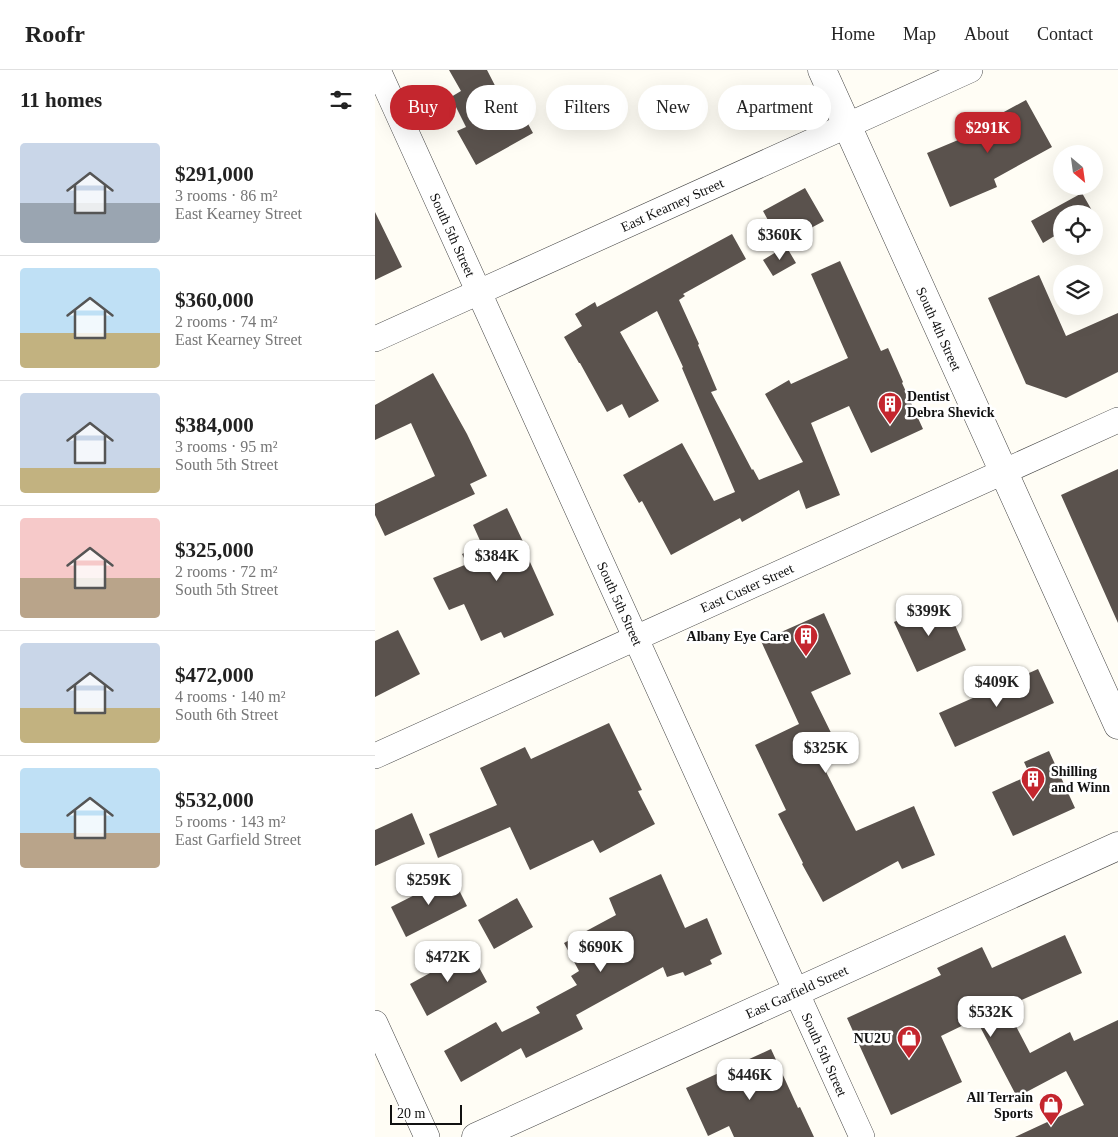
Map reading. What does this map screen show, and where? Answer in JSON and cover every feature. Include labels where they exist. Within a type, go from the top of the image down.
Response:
[{"type":"street","name":"South 5th Street","points":[[379,70],[862,1137]]},
{"type":"street","name":"South 4th Street","points":[[822,70],[1118,725]]},
{"type":"street","name":"East Kearney Street","points":[[375,339],[970,70]]},
{"type":"street","name":"East Custer Street","points":[[375,756],[1118,420]]},
{"type":"street","name":"East Garfield Street","points":[[476,1137],[1118,846]]},
{"type":"street","points":[[375,1023],[427,1137]]},
{"type":"building","points":[[449,70],[487,70],[495,85],[466,85],[466,127],[456,107],[456,94],[461,91]]},
{"type":"building","points":[[1026,100],[1052,147],[994,179],[997,187],[950,207],[927,153],[994,125],[991,119]]},
{"type":"building","points":[[466,127],[466,130],[531,130],[533,133],[476,165],[457,131]]},
{"type":"building","points":[[805,188],[824,221],[781,244],[763,211]]},
{"type":"building","points":[[1078,195],[1083,195],[1089,205],[1060,205]]},
{"type":"building","points":[[1053,209],[1053,237],[1043,243],[1031,221]]},
{"type":"building","points":[[375,212],[402,267],[375,280]]},
{"type":"building","points":[[732,234],[746,259],[683,294],[685,296],[679,300],[717,390],[711,392],[759,480],[803,462],[765,394],[789,380],[791,384],[848,358],[811,274],[840,261],[881,351],[888,348],[923,429],[871,453],[849,406],[811,423],[840,495],[806,509],[799,490],[742,522],[740,518],[671,555],[642,501],[639,503],[623,475],[682,443],[714,501],[735,492],[683,367],[657,311],[620,332],[659,401],[629,418],[622,404],[607,412],[564,337],[582,326],[575,314],[595,302],[597,307]]},
{"type":"building","points":[[786,246],[796,263],[773,276],[763,260]]},
{"type":"building","points":[[1039,275],[1053,307],[1053,315],[1057,315],[1066,336],[1118,313],[1118,372],[1066,398],[1026,384],[988,298]]},
{"type":"building","points":[[433,373],[467,434],[487,476],[470,484],[475,494],[385,536],[375,515],[375,504],[435,476],[411,423],[375,440],[375,405]]},
{"type":"building","points":[[1118,469],[1118,623],[1061,495]]},
{"type":"building","points":[[507,508],[554,615],[504,638],[501,632],[481,641],[464,604],[449,610],[433,578],[467,564],[462,554],[482,545],[473,525]]},
{"type":"building","points":[[939,602],[951,627],[955,625],[966,650],[917,672],[894,622]]},
{"type":"building","points":[[824,613],[851,674],[811,692],[838,747],[818,756],[856,831],[914,806],[935,855],[902,869],[898,861],[823,902],[778,814],[786,810],[755,745],[799,724],[761,641]]},
{"type":"building","points":[[398,630],[420,674],[375,697],[375,641]]},
{"type":"building","points":[[1038,669],[1054,703],[955,747],[939,713]]},
{"type":"building","points":[[609,723],[642,790],[638,791],[655,824],[600,853],[593,840],[530,870],[510,827],[438,858],[429,834],[497,805],[480,768],[525,747],[531,759]]},
{"type":"building","name":"Shilling and Winn","points":[[1049,751],[1075,808],[1013,836],[992,792],[1030,775],[1024,762]]},
{"type":"building","points":[[412,813],[425,844],[375,866],[375,830]]},
{"type":"building","points":[[661,874],[685,928],[707,918],[722,954],[710,960],[712,964],[685,976],[683,972],[667,977],[663,967],[576,1015],[583,1029],[526,1058],[521,1048],[461,1082],[444,1051],[496,1022],[502,1032],[540,1013],[536,1007],[577,985],[571,976],[579,971],[564,943],[616,915],[609,898]]},
{"type":"building","points":[[452,876],[467,906],[406,937],[391,907]]},
{"type":"building","points":[[517,898],[533,927],[494,949],[478,920]]},
{"type":"building","points":[[1065,935],[1082,973],[1006,1007],[1030,1053],[1070,1032],[1074,1041],[1118,1020],[1118,1137],[1015,1137],[1084,1105],[1066,1071],[1017,1097],[976,1019],[941,1036],[962,1082],[891,1115],[847,1018],[941,975],[937,968],[982,947],[992,968]]},
{"type":"building","points":[[470,951],[487,982],[427,1016],[410,984]]},
{"type":"building","points":[[771,1049],[798,1108],[800,1107],[814,1137],[734,1137],[729,1126],[708,1136],[686,1088]]},
{"type":"place","name":"Dentist Debra Shevick","points":[[890,425]]},
{"type":"place","name":"Albany Eye Care","points":[[806,657]]},
{"type":"place","name":"Shilling and Winn","points":[[1033,800]]},
{"type":"place","name":"NU2U","points":[[909,1059]]},
{"type":"place","name":"All Terrain Sports","points":[[1051,1126]]}]
